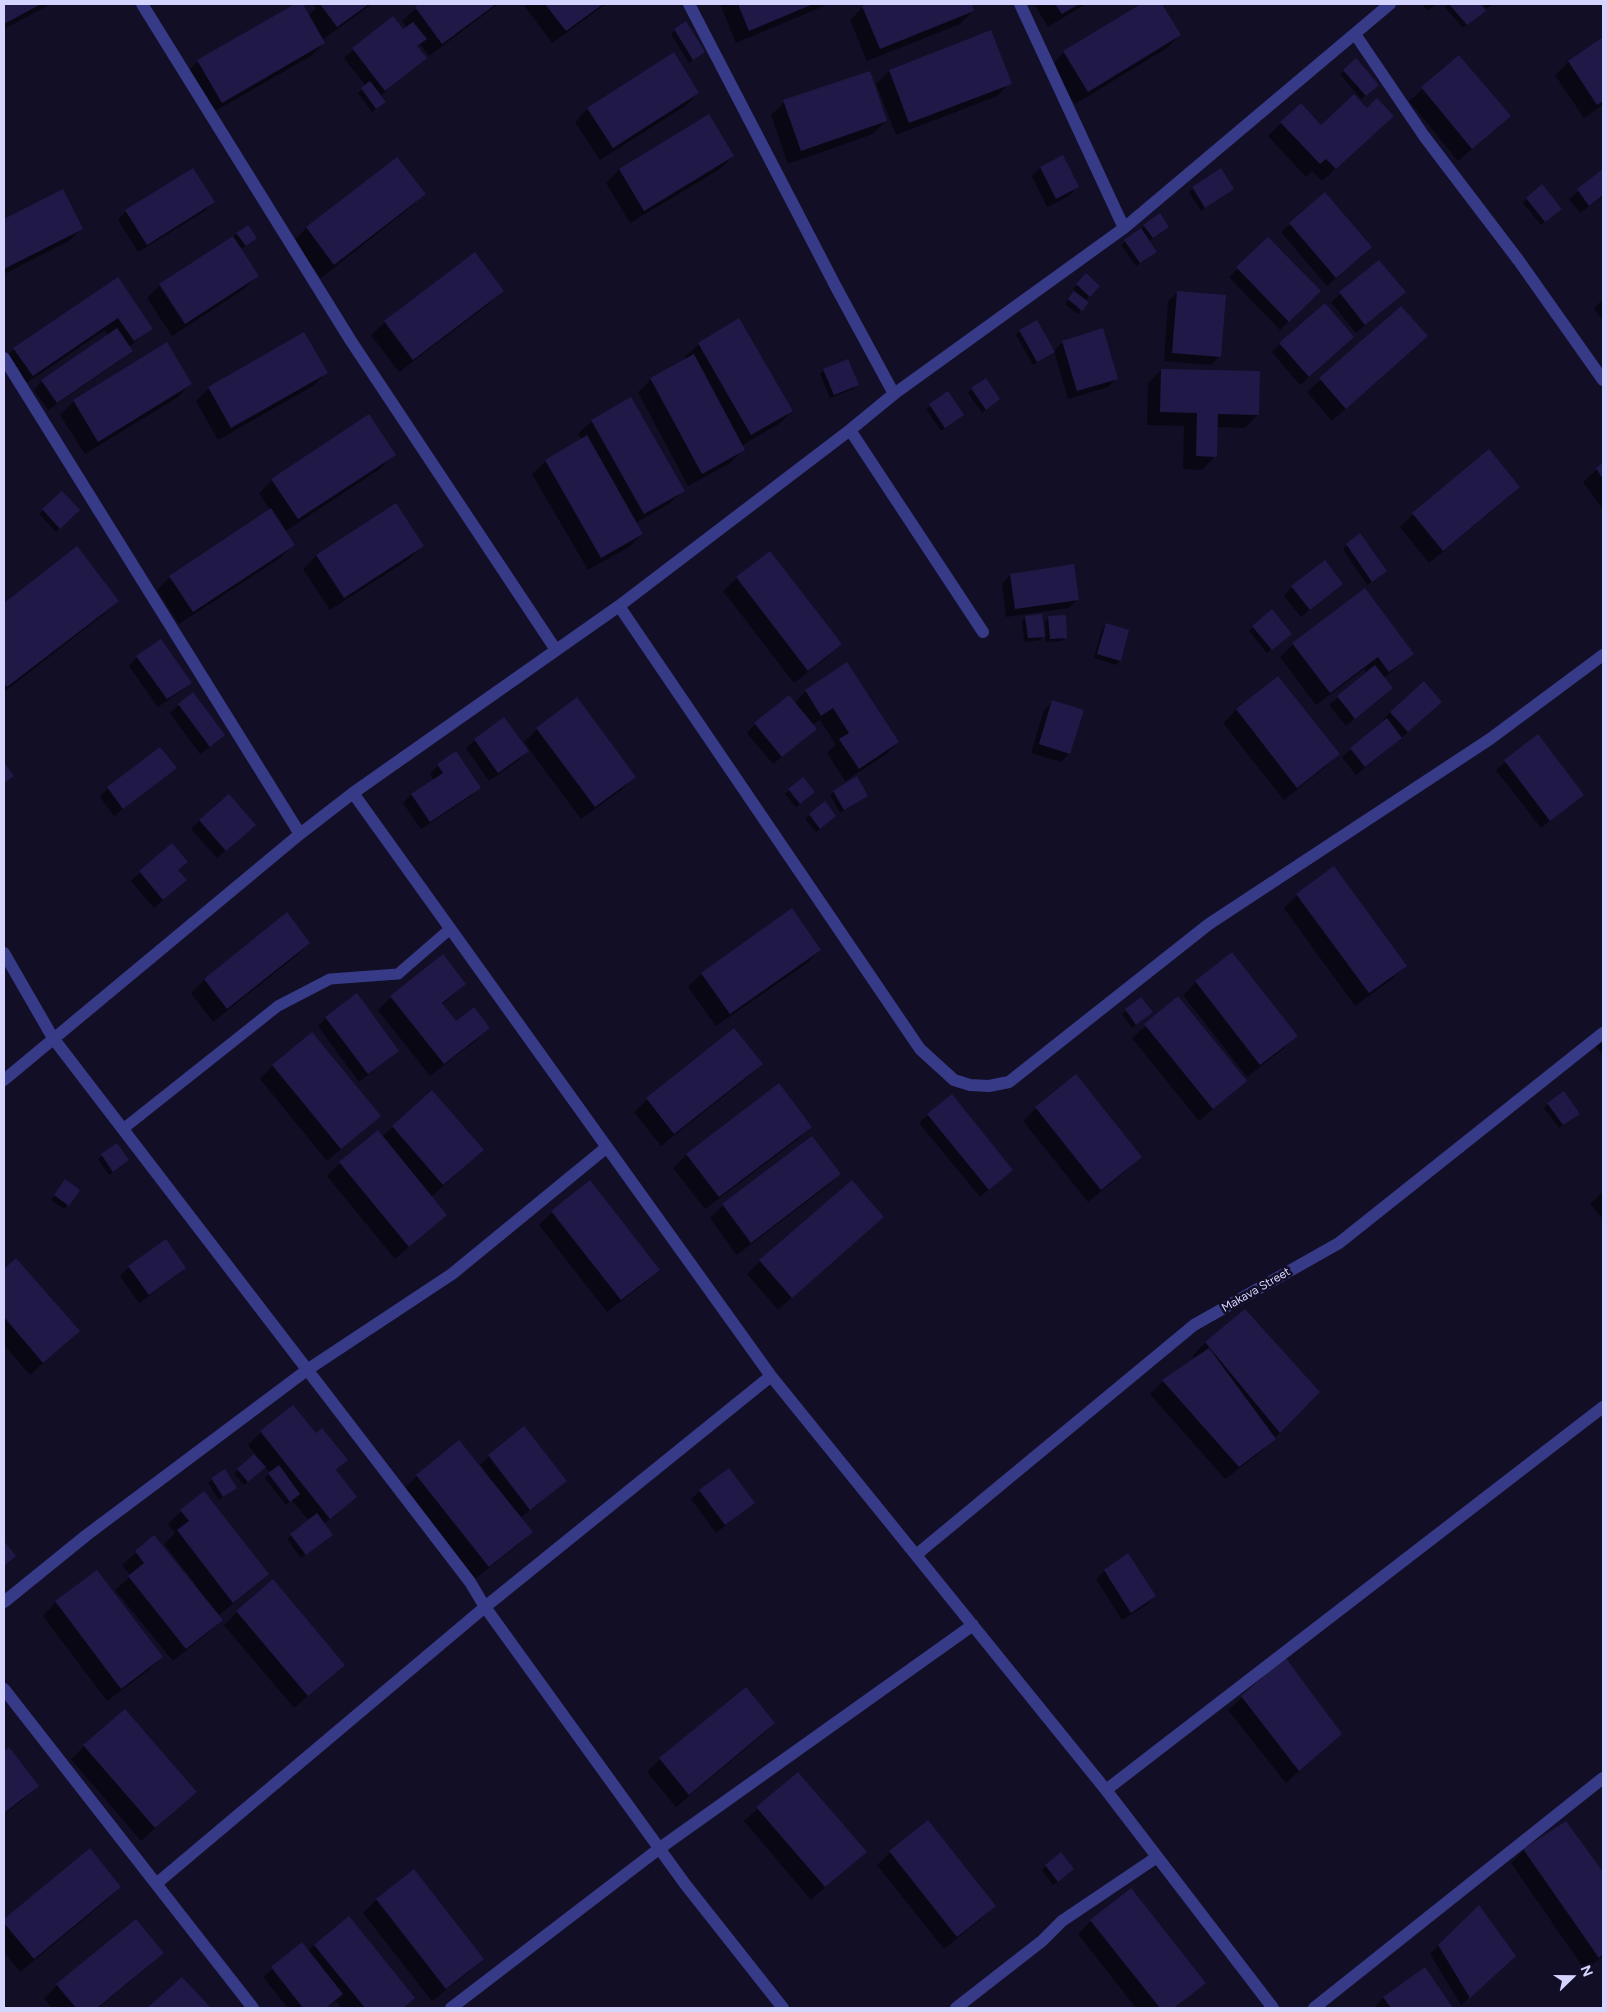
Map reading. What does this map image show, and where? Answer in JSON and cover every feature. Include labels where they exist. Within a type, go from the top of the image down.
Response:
[{"type":"street","points":[[142,4],[351,341],[556,650]]},
{"type":"street","points":[[689,4],[831,278],[894,394]]},
{"type":"street","points":[[1020,4],[1124,228]]},
{"type":"street","points":[[4,1080],[300,834],[353,793],[619,606],[850,430],[894,394],[1124,228],[1390,4]]},
{"type":"street","points":[[1355,34],[1424,136],[1519,261],[1603,380]]},
{"type":"street","points":[[4,358],[300,834]]},
{"type":"street","points":[[850,430],[983,632]]},
{"type":"street","points":[[619,606],[920,1049],[954,1080],[970,1085],[988,1086],[1009,1082],[1209,924],[1490,739],[1603,655]]},
{"type":"street","points":[[353,793],[771,1376],[1106,1790],[1273,2008]]},
{"type":"street","points":[[4,953],[53,1038],[470,1582],[485,1606],[685,1884],[783,2008]]},
{"type":"street","name":"Makava Street","points":[[916,1555],[1194,1325],[1339,1243],[1603,1033]]},
{"type":"street","points":[[4,1602],[88,1534],[307,1370],[452,1274],[607,1147]]},
{"type":"street","points":[[156,1884],[485,1606],[771,1376]]},
{"type":"street","points":[[1106,1790],[1603,1407]]},
{"type":"street","points":[[451,2008],[660,1848],[973,1626]]},
{"type":"street","points":[[4,1689],[253,2008]]},
{"type":"street","points":[[1314,2008],[1603,1778]]},
{"type":"street","points":[[956,2008],[1042,1941],[1062,1921],[1157,1857]]},
{"type":"lane","points":[[123,1128],[278,1006],[330,979],[398,974],[450,929]]},
{"type":"building","points":[[4,4],[41,4],[4,24]]},
{"type":"building","points":[[295,4],[303,4],[325,43],[222,103],[197,60]]},
{"type":"building","points":[[320,4],[369,4],[337,27]]},
{"type":"building","points":[[419,4],[496,4],[442,44],[415,7]]},
{"type":"building","points":[[545,4],[603,4],[566,31]]},
{"type":"building","points":[[738,4],[813,4],[749,31]]},
{"type":"building","points":[[868,4],[972,4],[974,11],[880,49],[862,6]]},
{"type":"building","points":[[1055,4],[1079,4],[1062,14]]},
{"type":"building","points":[[1141,4],[1162,4],[1181,35],[1088,92],[1063,51]]},
{"type":"building","points":[[1449,4],[1480,4],[1486,11],[1467,25]]},
{"type":"building","points":[[393,16],[403,29],[413,22],[427,39],[417,46],[427,58],[385,91],[352,48]]},
{"type":"building","points":[[686,21],[705,52],[693,60],[674,29]]},
{"type":"building","points":[[991,30],[1012,84],[909,123],[889,70]]},
{"type":"building","points":[[1603,37],[1603,101],[1597,105],[1568,61]]},
{"type":"building","points":[[674,52],[699,93],[613,148],[587,108]]},
{"type":"building","points":[[1459,55],[1511,116],[1472,149],[1421,87]]},
{"type":"building","points":[[1356,58],[1379,85],[1366,96],[1343,70]]},
{"type":"building","points":[[870,71],[887,121],[801,151],[783,100]]},
{"type":"building","points":[[370,81],[386,102],[376,109],[361,88]]},
{"type":"building","points":[[1354,94],[1367,108],[1377,98],[1394,116],[1336,169],[1326,159],[1320,164],[1280,122],[1301,103],[1321,125]]},
{"type":"building","points":[[709,114],[734,156],[644,211],[619,169]]},
{"type":"building","points":[[1063,155],[1079,187],[1056,199],[1040,167]]},
{"type":"building","points":[[397,157],[426,194],[334,265],[306,227]]},
{"type":"building","points":[[193,168],[215,202],[147,245],[125,210]]},
{"type":"building","points":[[1221,168],[1234,189],[1205,208],[1192,187]]},
{"type":"building","points":[[1603,169],[1603,195],[1589,206],[1577,189]]},
{"type":"building","points":[[1542,184],[1562,209],[1545,222],[1526,198]]},
{"type":"building","points":[[63,189],[83,229],[4,269],[4,219]]},
{"type":"building","points":[[1325,192],[1372,247],[1336,278],[1289,223]]},
{"type":"building","points":[[1160,213],[1169,227],[1153,238],[1143,225]]},
{"type":"building","points":[[248,225],[257,238],[246,246],[236,233]]},
{"type":"building","points":[[1141,228],[1157,252],[1140,263],[1124,240]]},
{"type":"building","points":[[233,236],[259,276],[185,324],[159,284]]},
{"type":"building","points":[[1268,237],[1321,291],[1289,322],[1236,267]]},
{"type":"building","points":[[475,252],[504,291],[413,360],[384,321]]},
{"type":"building","points":[[1379,260],[1406,292],[1365,325],[1339,292]]},
{"type":"building","points":[[1086,273],[1100,286],[1090,297],[1076,284]]},
{"type":"building","points":[[118,277],[153,329],[134,341],[118,318],[33,376],[13,348]]},
{"type":"building","points":[[1074,291],[1089,302],[1082,311],[1068,299]]},
{"type":"building","points":[[1177,291],[1226,295],[1221,357],[1172,353]]},
{"type":"building","points":[[1325,303],[1354,337],[1309,377],[1279,343]]},
{"type":"building","points":[[1401,306],[1428,336],[1346,409],[1319,378]]},
{"type":"building","points":[[739,318],[793,411],[751,435],[698,343]]},
{"type":"building","points":[[1037,320],[1055,352],[1037,362],[1019,330]]},
{"type":"building","points":[[117,328],[133,351],[57,403],[41,380]]},
{"type":"building","points":[[1103,328],[1118,379],[1077,391],[1062,341]]},
{"type":"building","points":[[304,332],[328,373],[231,428],[208,387]]},
{"type":"building","points":[[167,342],[192,384],[98,442],[73,400]]},
{"type":"building","points":[[694,354],[745,450],[702,474],[650,378]]},
{"type":"building","points":[[848,359],[859,385],[834,395],[823,369]]},
{"type":"building","points":[[1161,369],[1260,371],[1259,415],[1218,414],[1217,457],[1196,456],[1197,413],[1160,412]]},
{"type":"building","points":[[986,378],[1000,399],[986,410],[971,388]]},
{"type":"building","points":[[948,391],[964,415],[945,428],[929,404]]},
{"type":"building","points":[[631,397],[685,491],[644,514],[591,420]]},
{"type":"building","points":[[369,414],[396,455],[298,519],[271,479]]},
{"type":"building","points":[[587,435],[643,534],[601,558],[545,460]]},
{"type":"building","points":[[1489,449],[1520,487],[1443,551],[1412,513]]},
{"type":"building","points":[[1603,463],[1603,479],[1596,468]]},
{"type":"building","points":[[62,491],[80,510],[60,529],[42,509]]},
{"type":"building","points":[[396,503],[424,546],[344,598],[316,555]]},
{"type":"building","points":[[271,508],[295,545],[193,612],[169,576]]},
{"type":"building","points":[[1360,533],[1387,571],[1372,582],[1346,544]]},
{"type":"building","points":[[77,546],[119,601],[7,687],[4,683],[4,603]]},
{"type":"building","points":[[770,551],[842,644],[808,671],[736,577]]},
{"type":"building","points":[[1325,560],[1343,584],[1310,610],[1291,586]]},
{"type":"building","points":[[1074,564],[1079,600],[1015,609],[1010,574]]},
{"type":"building","points":[[1365,588],[1414,654],[1389,672],[1378,657],[1330,693],[1292,643]]},
{"type":"building","points":[[1272,609],[1292,634],[1272,650],[1252,626]]},
{"type":"building","points":[[1042,614],[1045,637],[1028,638],[1025,616]]},
{"type":"building","points":[[1066,615],[1067,638],[1050,639],[1048,616]]},
{"type":"building","points":[[1106,623],[1129,630],[1121,661],[1097,654]]},
{"type":"building","points":[[161,639],[192,683],[167,699],[136,656]]},
{"type":"building","points":[[847,662],[899,742],[859,769],[839,739],[849,733],[833,708],[821,716],[805,690]]},
{"type":"building","points":[[1375,665],[1393,688],[1355,719],[1337,696]]},
{"type":"building","points":[[1278,676],[1340,754],[1297,788],[1236,709]]},
{"type":"building","points":[[1424,681],[1442,702],[1408,732],[1390,712]]},
{"type":"building","points":[[193,692],[225,735],[210,747],[178,704]]},
{"type":"building","points":[[789,695],[817,729],[782,757],[754,723]]},
{"type":"building","points":[[577,697],[636,777],[595,807],[536,728]]},
{"type":"building","points":[[1052,700],[1084,710],[1070,754],[1039,744]]},
{"type":"building","points":[[504,717],[529,751],[498,773],[474,739]]},
{"type":"building","points":[[1387,718],[1402,738],[1365,767],[1350,748]]},
{"type":"building","points":[[1538,734],[1584,795],[1550,821],[1504,760]]},
{"type":"building","points":[[160,747],[177,768],[123,809],[107,787]]},
{"type":"building","points":[[456,751],[481,788],[430,822],[411,794],[443,773],[437,764]]},
{"type":"building","points":[[4,762],[14,776],[4,783]]},
{"type":"building","points":[[857,776],[868,796],[844,810],[833,791]]},
{"type":"building","points":[[803,777],[815,792],[800,804],[788,789]]},
{"type":"building","points":[[229,794],[256,825],[226,851],[199,820]]},
{"type":"building","points":[[825,801],[836,816],[820,829],[809,814]]},
{"type":"building","points":[[172,843],[188,862],[178,870],[187,880],[163,900],[139,871]]},
{"type":"building","points":[[1334,866],[1407,966],[1369,993],[1296,894]]},
{"type":"building","points":[[792,908],[821,950],[730,1014],[701,973]]},
{"type":"building","points":[[287,912],[310,943],[227,1009],[204,979]]},
{"type":"building","points":[[1232,952],[1298,1036],[1260,1065],[1195,981]]},
{"type":"building","points":[[443,954],[466,984],[442,1003],[456,1021],[474,1007],[490,1028],[444,1064],[390,996]]},
{"type":"building","points":[[357,993],[399,1051],[368,1074],[325,1017]]},
{"type":"building","points":[[1178,996],[1247,1081],[1213,1109],[1144,1024]]},
{"type":"building","points":[[1141,997],[1153,1012],[1136,1025],[1125,1009]]},
{"type":"building","points":[[734,1028],[763,1064],[674,1134],[646,1098]]},
{"type":"building","points":[[312,1032],[381,1116],[341,1149],[272,1065]]},
{"type":"building","points":[[1076,1074],[1142,1157],[1101,1190],[1035,1107]]},
{"type":"building","points":[[779,1083],[812,1127],[719,1197],[686,1154]]},
{"type":"building","points":[[432,1090],[484,1150],[443,1185],[392,1126]]},
{"type":"building","points":[[1564,1091],[1580,1114],[1563,1125],[1547,1103]]},
{"type":"building","points":[[952,1094],[1013,1170],[989,1190],[927,1114]]},
{"type":"building","points":[[378,1130],[447,1215],[409,1247],[339,1162]]},
{"type":"building","points":[[812,1136],[841,1174],[751,1243],[722,1204]]},
{"type":"building","points":[[117,1143],[129,1160],[113,1172],[101,1154]]},
{"type":"building","points":[[65,1179],[80,1190],[69,1206],[54,1195]]},
{"type":"building","points":[[590,1180],[660,1270],[621,1300],[551,1211]]},
{"type":"building","points":[[852,1180],[884,1217],[792,1298],[759,1260]]},
{"type":"building","points":[[166,1239],[186,1268],[149,1295],[128,1266]]},
{"type":"building","points":[[16,1258],[80,1331],[43,1363],[4,1317],[4,1269]]},
{"type":"building","points":[[1245,1309],[1320,1392],[1280,1433],[1205,1342]]},
{"type":"building","points":[[1209,1348],[1276,1439],[1239,1467],[1162,1380]]},
{"type":"building","points":[[293,1405],[316,1433],[322,1428],[348,1460],[336,1470],[357,1497],[330,1519],[260,1431]]},
{"type":"building","points":[[524,1426],[567,1481],[530,1510],[488,1455]]},
{"type":"building","points":[[459,1440],[533,1532],[489,1567],[416,1475]]},
{"type":"building","points":[[254,1454],[266,1467],[248,1482],[237,1469]]},
{"type":"building","points":[[279,1465],[300,1494],[290,1502],[268,1473]]},
{"type":"building","points":[[729,1468],[755,1503],[725,1525],[699,1490]]},
{"type":"building","points":[[225,1469],[237,1488],[223,1497],[211,1478]]},
{"type":"building","points":[[204,1491],[269,1574],[233,1603],[177,1530],[189,1521],[180,1510]]},
{"type":"building","points":[[317,1513],[333,1535],[306,1555],[290,1534]]},
{"type":"building","points":[[154,1535],[223,1620],[186,1649],[128,1576],[144,1563],[135,1551]]},
{"type":"building","points":[[4,1541],[16,1556],[4,1566]]},
{"type":"building","points":[[1128,1553],[1156,1596],[1131,1613],[1104,1570]]},
{"type":"building","points":[[97,1570],[163,1657],[121,1689],[55,1601]]},
{"type":"building","points":[[273,1579],[345,1665],[308,1696],[236,1611]]},
{"type":"building","points":[[1285,1657],[1342,1734],[1299,1771],[1241,1696]]},
{"type":"building","points":[[746,1687],[775,1723],[689,1795],[659,1758]]},
{"type":"building","points":[[125,1709],[197,1792],[155,1828],[83,1745]]},
{"type":"building","points":[[9,1747],[39,1786],[4,1813],[4,1751]]},
{"type":"building","points":[[798,1772],[867,1852],[825,1887],[756,1807]]},
{"type":"building","points":[[928,1820],[996,1906],[957,1937],[889,1851]]},
{"type":"building","points":[[1566,1821],[1603,1872],[1603,1954],[1599,1958],[1523,1849]]},
{"type":"building","points":[[90,1848],[121,1887],[34,1959],[4,1923],[4,1919]]},
{"type":"building","points":[[1061,1852],[1074,1869],[1058,1882],[1045,1865]]},
{"type":"building","points":[[414,1869],[484,1959],[446,1989],[376,1899]]},
{"type":"building","points":[[1131,1888],[1206,1983],[1174,2008],[1160,2008],[1090,1920]]},
{"type":"building","points":[[1479,1905],[1516,1956],[1470,1998],[1438,1945]]},
{"type":"building","points":[[349,1916],[415,1998],[403,2008],[365,2008],[314,1945]]},
{"type":"building","points":[[136,1919],[164,1953],[97,2008],[76,2008],[56,1984]]},
{"type":"building","points":[[302,1942],[343,1994],[326,2008],[303,2008],[271,1967]]},
{"type":"building","points":[[1425,1967],[1453,2008],[1391,2008],[1383,1997]]},
{"type":"building","points":[[182,1977],[211,2008],[147,2008]]}]
